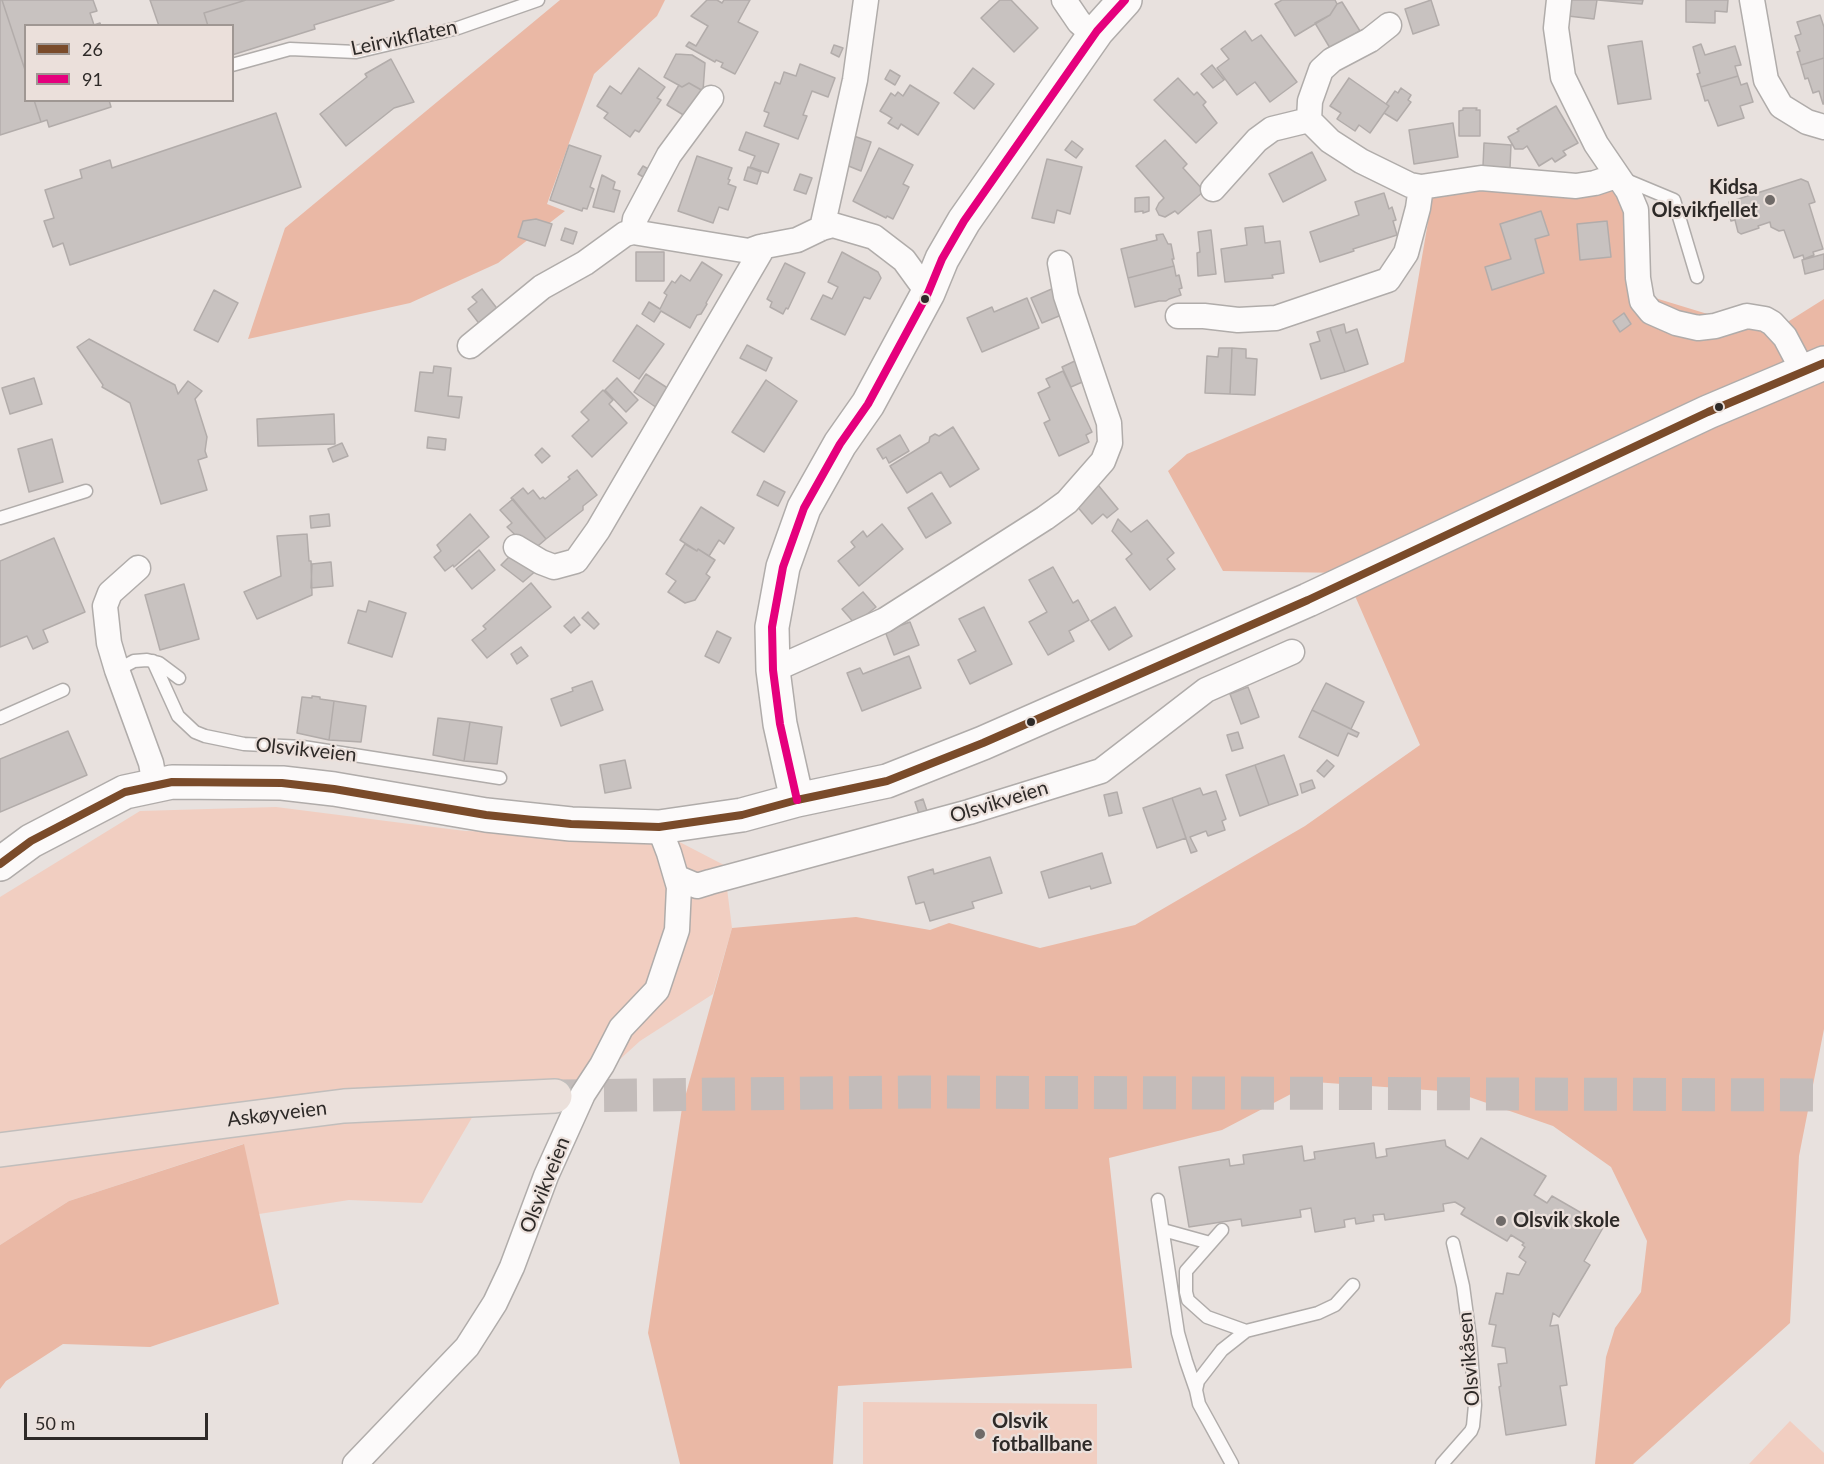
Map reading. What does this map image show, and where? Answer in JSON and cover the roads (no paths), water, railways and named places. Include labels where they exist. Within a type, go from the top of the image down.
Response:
[{"type":"main road","points":[[797,800],[780,724],[773,670],[772,627],[783,567],[804,508],[840,444],[868,404],[928,293],[942,259],[964,221],[1095,36],[1125,0]]},
{"type":"main road","name":"Olsvikveien","points":[[0,864],[31,841],[125,792],[172,782],[282,783],[334,789],[486,815],[570,824],[658,827],[742,815],[797,800],[887,781],[983,744],[1308,600],[1697,417],[1814,367]]},
{"type":"main road","name":"Askøyveien","points":[[0,1150],[345,1106],[555,1096]]},
{"type":"street","points":[[822,228],[855,80],[866,0]]},
{"type":"street","points":[[1064,0],[1079,22],[1095,36]]},
{"type":"street","points":[[1559,0],[1556,28],[1563,77],[1596,144],[1628,191],[1636,210],[1638,278],[1642,301],[1652,312],[1676,323],[1698,328],[1715,326],[1747,316],[1765,319],[1773,323],[1814,367]]},
{"type":"street","points":[[1752,0],[1767,80],[1781,106],[1807,122],[1824,128]]},
{"type":"street","points":[[1389,25],[1370,40],[1332,60],[1321,70],[1310,101],[1309,120],[1330,141],[1361,161],[1410,185],[1422,187],[1481,178],[1576,186],[1616,176]]},
{"type":"street","points":[[633,232],[635,219],[669,155],[711,98]]},
{"type":"street","points":[[1213,189],[1257,140],[1272,129],[1309,120]]},
{"type":"street","points":[[1178,316],[1238,320],[1276,318],[1388,280],[1406,253],[1422,187]]},
{"type":"street","points":[[470,346],[542,287],[585,263],[625,234],[633,232],[749,251],[796,240],[833,225],[874,237],[904,260],[928,293]]},
{"type":"street","points":[[516,547],[540,562],[554,567],[576,561],[598,530],[764,246]]},
{"type":"street","points":[[773,670],[885,620],[1067,502],[1103,461],[1110,443],[1108,423],[1066,296],[1060,263]]},
{"type":"street","points":[[138,568],[110,593],[105,606],[109,643],[151,763],[155,785]]},
{"type":"street","name":"Olsvikveien","points":[[678,878],[697,886],[969,812],[1101,771],[1206,690],[1292,652]]},
{"type":"street","name":"Olsvikveien","points":[[356,1464],[467,1347],[495,1303],[512,1267],[546,1176],[583,1094],[602,1065],[621,1028],[657,990],[677,930],[680,887],[658,827]]},
{"type":"lane","name":"Leirvikflaten","points":[[234,64],[291,49],[356,52],[458,28],[538,0]]},
{"type":"lane","points":[[1616,176],[1674,200],[1697,278]]},
{"type":"lane","points":[[0,518],[86,491]]},
{"type":"lane","points":[[117,670],[134,661],[153,661],[179,678]]},
{"type":"lane","name":"Olsvikveien","points":[[153,661],[178,716],[195,732],[205,736],[244,744],[303,747],[500,778]]},
{"type":"lane","points":[[0,718],[63,690]]},
{"type":"lane","points":[[1158,1200],[1178,1333],[1185,1361],[1197,1390],[1199,1404],[1232,1464]]},
{"type":"lane","points":[[1163,1230],[1210,1243]]},
{"type":"lane","points":[[1222,1230],[1186,1271],[1186,1292],[1188,1300],[1207,1317],[1246,1331]]},
{"type":"lane","name":"Olsvikåsen","points":[[1442,1464],[1471,1431],[1475,1405],[1463,1286],[1453,1243]]},
{"type":"lane","points":[[1197,1390],[1198,1381],[1222,1350],[1246,1331],[1318,1313],[1335,1305],[1353,1285]]},
{"type":"tunnel","points":[[555,1096],[910,1092],[1824,1095]]},
{"type":"place","name":"Kidsa Olsvikfjellet","points":[[1770,200]]},
{"type":"place","name":"Olsvik skole","points":[[1501,1221]]},
{"type":"place","name":"Olsvik fotballbane","points":[[980,1434]]}]
